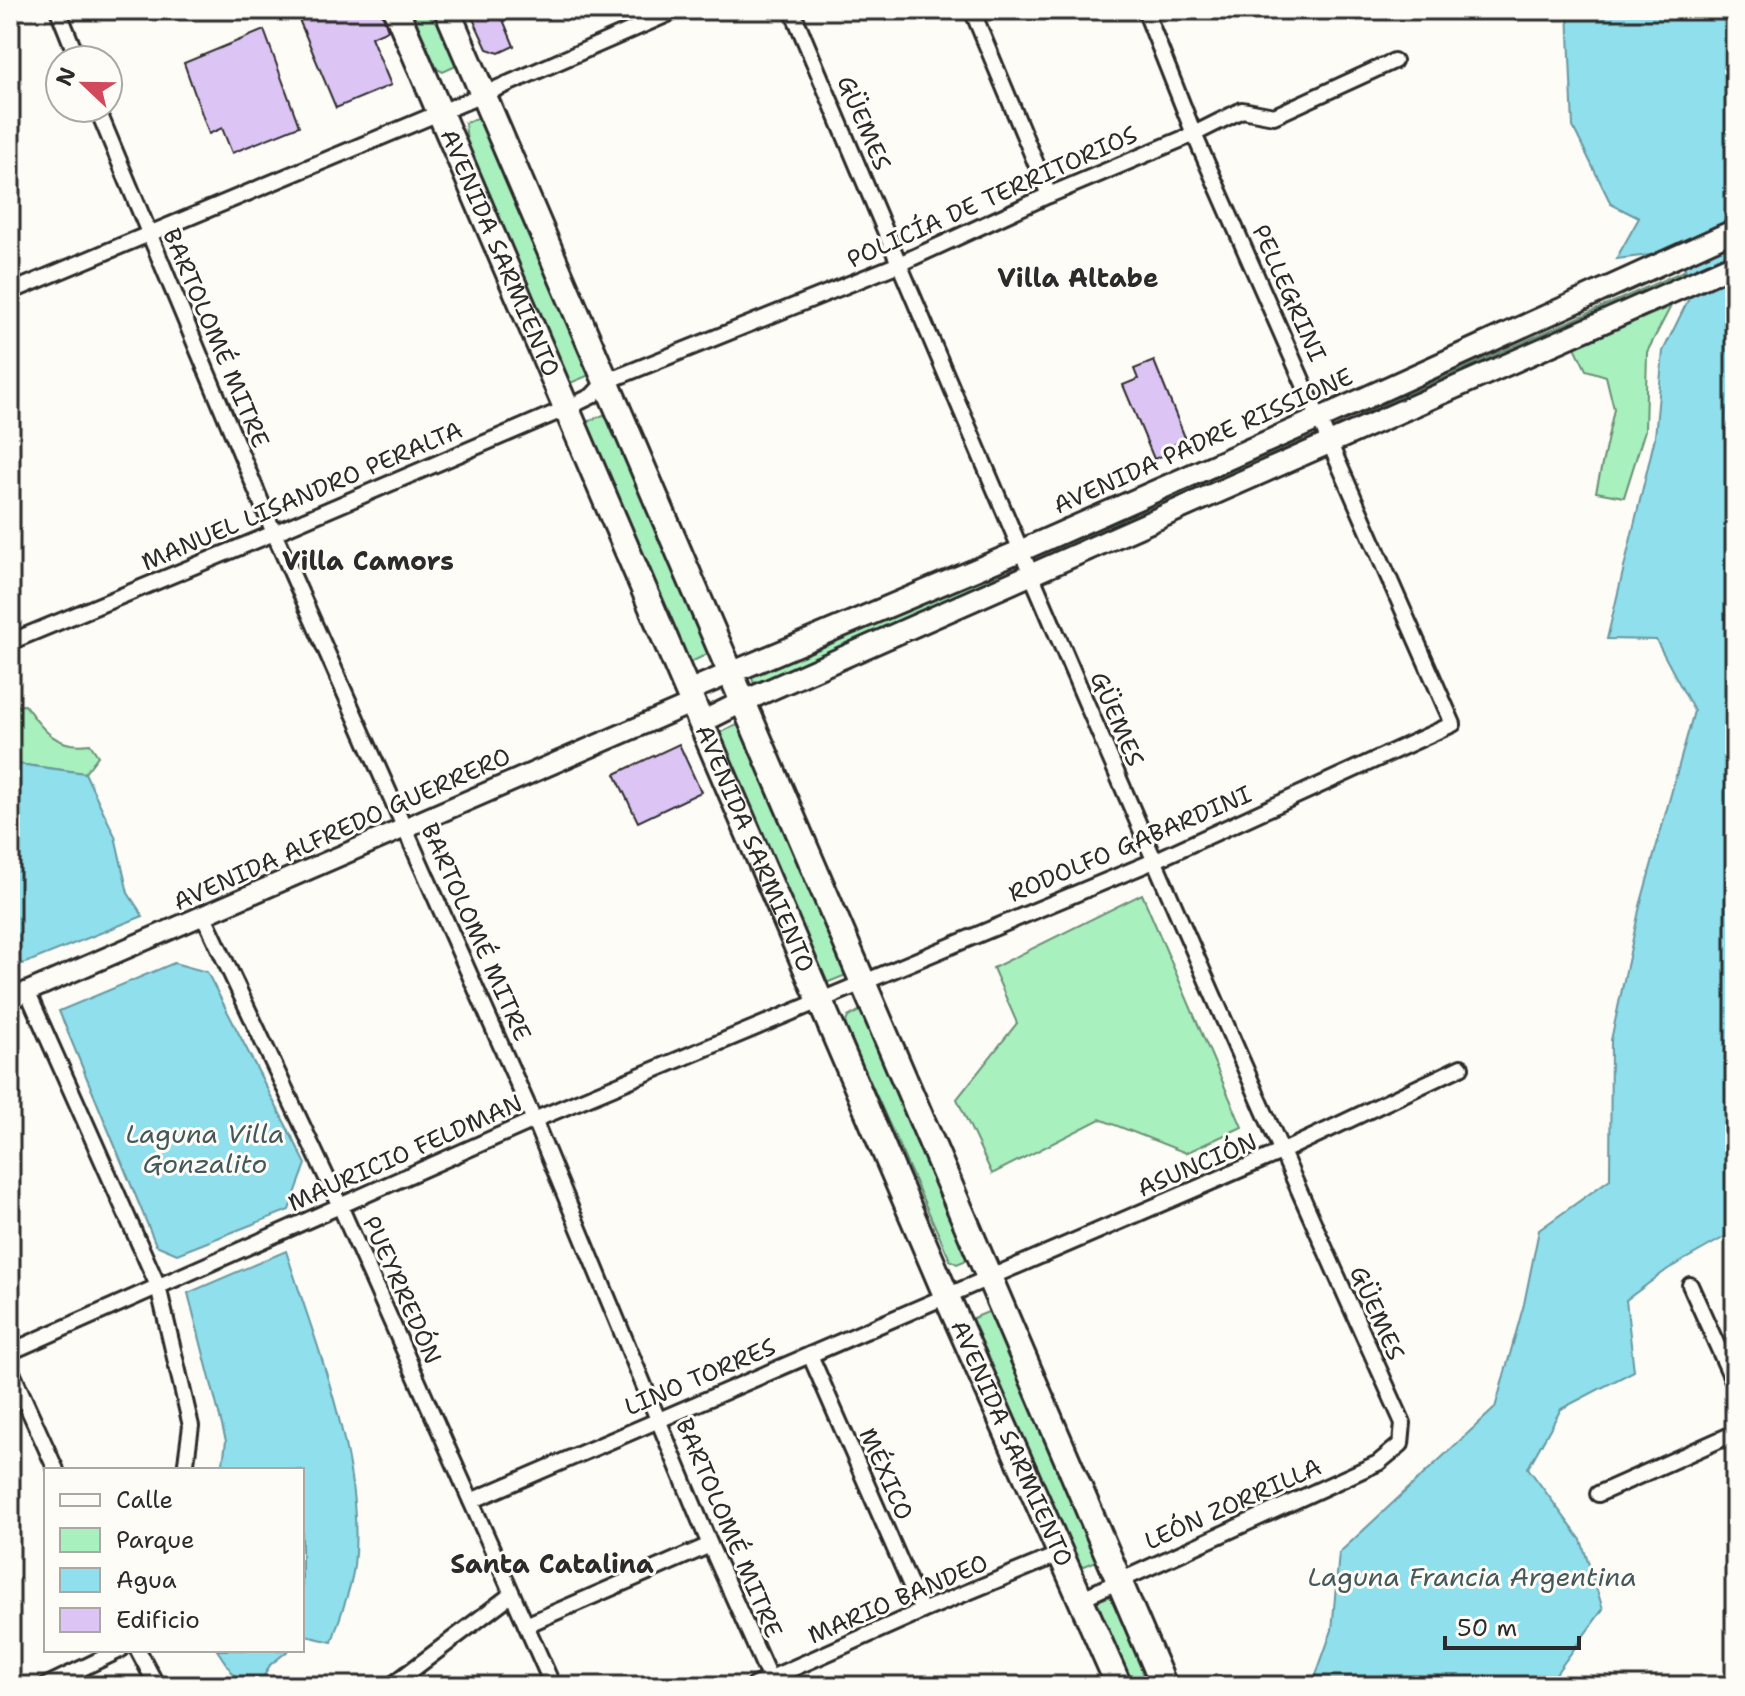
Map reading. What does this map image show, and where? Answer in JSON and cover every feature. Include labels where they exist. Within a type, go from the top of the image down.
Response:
[{"type":"main road","name":"AVENIDA SARMIENTO","points":[[396,10],[1116,1685]]},
{"type":"main road","name":"AVENIDA SARMIENTO","points":[[447,10],[1164,1686]]},
{"type":"main road","name":"AVENIDA PADRE RISSIONE","points":[[694,706],[730,673],[1020,551],[1730,231]]},
{"type":"main road","points":[[694,706],[742,702],[1735,264]]},
{"type":"street","points":[[58,10],[72,44]]},
{"type":"street","points":[[10,292],[677,10]]},
{"type":"street","name":"GÜEMES","points":[[792,10],[1154,861],[1403,1423],[1401,1444]]},
{"type":"street","points":[[972,10],[1049,195]]},
{"type":"street","name":"PELLEGRINI","points":[[1145,10],[1194,134],[1453,724]]},
{"type":"street","name":"POLICÍA DE TERRITORIOS","points":[[605,382],[899,264],[1242,110],[1274,116],[1394,61]]},
{"type":"street","name":"BARTOLOMÉ MITRE","points":[[103,124],[274,533],[534,1120],[710,1545],[772,1682]]},
{"type":"street","name":"MANUEL LISANDRO PERALTA","points":[[10,642],[567,408],[592,396],[605,382]]},
{"type":"street","name":"AVENIDA ALFREDO GUERRERO","points":[[19,995],[694,706]]},
{"type":"street","name":"RODOLFO GABARDINI","points":[[820,998],[1154,861],[1453,724]]},
{"type":"street","name":"PUEYRREDÓN","points":[[204,916],[340,1206],[553,1686]]},
{"type":"street","points":[[19,995],[158,1286],[191,1426],[185,1468]]},
{"type":"street","name":"MAURICIO FELDMAN","points":[[10,1352],[534,1120],[820,998]]},
{"type":"street","name":"ASUNCIÓN","points":[[946,1295],[1281,1152],[1461,1067]]},
{"type":"street","points":[[1690,1285],[1735,1385]]},
{"type":"street","name":"LINO TORRES","points":[[471,1501],[946,1295]]},
{"type":"street","name":"MÉXICO","points":[[810,1355],[922,1611]]},
{"type":"street","points":[[10,1368],[55,1468]]},
{"type":"street","points":[[1598,1494],[1735,1433]]},
{"type":"street","name":"LEÓN ZORRILLA","points":[[1080,1599],[1378,1463],[1401,1444]]},
{"type":"street","points":[[526,1625],[710,1545]]},
{"type":"street","name":"MARIO BANDEO","points":[[753,1686],[772,1682],[922,1611],[1060,1554]]},
{"type":"street","points":[[391,1686],[512,1594]]},
{"type":"street","points":[[45,1686],[116,1652]]},
{"type":"street","points":[[139,1652],[157,1686]]},
{"type":"green space","points":[[411,10],[436,10],[458,60],[456,66],[443,72],[437,69]]},
{"type":"green space","points":[[478,118],[489,134],[592,374],[568,384],[467,143],[465,123]]},
{"type":"green space","points":[[1735,248],[1735,253],[1362,419],[1361,414]]},
{"type":"green space","points":[[1671,306],[1647,352],[1645,430],[1624,497],[1596,492],[1614,409],[1606,376],[1586,370],[1575,347]]},
{"type":"green space","points":[[608,413],[712,652],[689,663],[584,423]]},
{"type":"green space","points":[[1300,438],[1306,451],[1057,558],[1051,545]]},
{"type":"green space","points":[[1000,567],[1005,580],[756,688],[750,674]]},
{"type":"green space","points":[[25,705],[52,736],[68,744],[90,744],[98,756],[85,773],[10,763],[10,706]]},
{"type":"green space","points":[[740,724],[846,975],[824,984],[718,733]]},
{"type":"green space","points":[[1142,894],[1242,1127],[1186,1153],[1100,1119],[992,1174],[957,1099],[1017,1023],[993,968]]},
{"type":"green space","points":[[859,1011],[867,1015],[969,1259],[957,1264],[950,1260],[845,1025],[848,1017]]},
{"type":"green space","points":[[995,1309],[1099,1560],[1075,1570],[971,1319]]},
{"type":"green space","points":[[1115,1594],[1154,1686],[1128,1686],[1093,1603]]},
{"type":"water","name":"Laguna Francia Argentina","points":[[1568,10],[1735,10],[1735,219],[1727,225],[1726,233],[1735,250],[1735,1236],[1730,1234],[1668,1269],[1626,1300],[1634,1371],[1561,1409],[1528,1468],[1581,1540],[1603,1609],[1547,1686],[1312,1686],[1332,1630],[1339,1553],[1495,1408],[1524,1304],[1539,1230],[1610,1179],[1611,1040],[1640,906],[1694,711],[1656,640],[1607,639],[1655,437],[1663,351],[1693,290],[1677,246],[1650,255],[1616,259],[1639,218],[1611,204],[1573,127]]},
{"type":"water","points":[[10,763],[85,773],[115,836],[128,893],[143,916],[23,964],[10,959]]},
{"type":"water","name":"Laguna Villa Gonzalito","points":[[174,963],[207,972],[306,1164],[289,1210],[177,1254],[156,1245],[59,1011]]},
{"type":"water","name":"Laguna Villa Gonzalito","points":[[286,1251],[336,1406],[352,1487],[356,1527],[354,1566],[332,1642],[304,1638],[304,1468],[222,1468],[226,1441],[188,1293]]},
{"type":"water","points":[[218,1652],[286,1652],[270,1665],[263,1678],[272,1686],[241,1686]]},
{"type":"building","points":[[295,10],[381,10],[388,30],[371,37],[391,85],[336,108]]},
{"type":"building","points":[[469,10],[499,10],[514,46],[499,53],[487,49]]},
{"type":"building","points":[[264,30],[299,126],[232,153],[222,128],[209,134],[184,63]]},
{"type":"building","points":[[1154,361],[1186,440],[1170,446],[1172,452],[1154,459],[1123,385],[1138,379],[1134,369]]},
{"type":"building","points":[[679,744],[701,792],[638,822],[615,774]]},
{"type":"district","name":"Villa Altabe","points":[[1078,278]]},
{"type":"district","name":"Villa Camors","points":[[368,561]]},
{"type":"district","name":"Santa Catalina","points":[[552,1564]]}]
